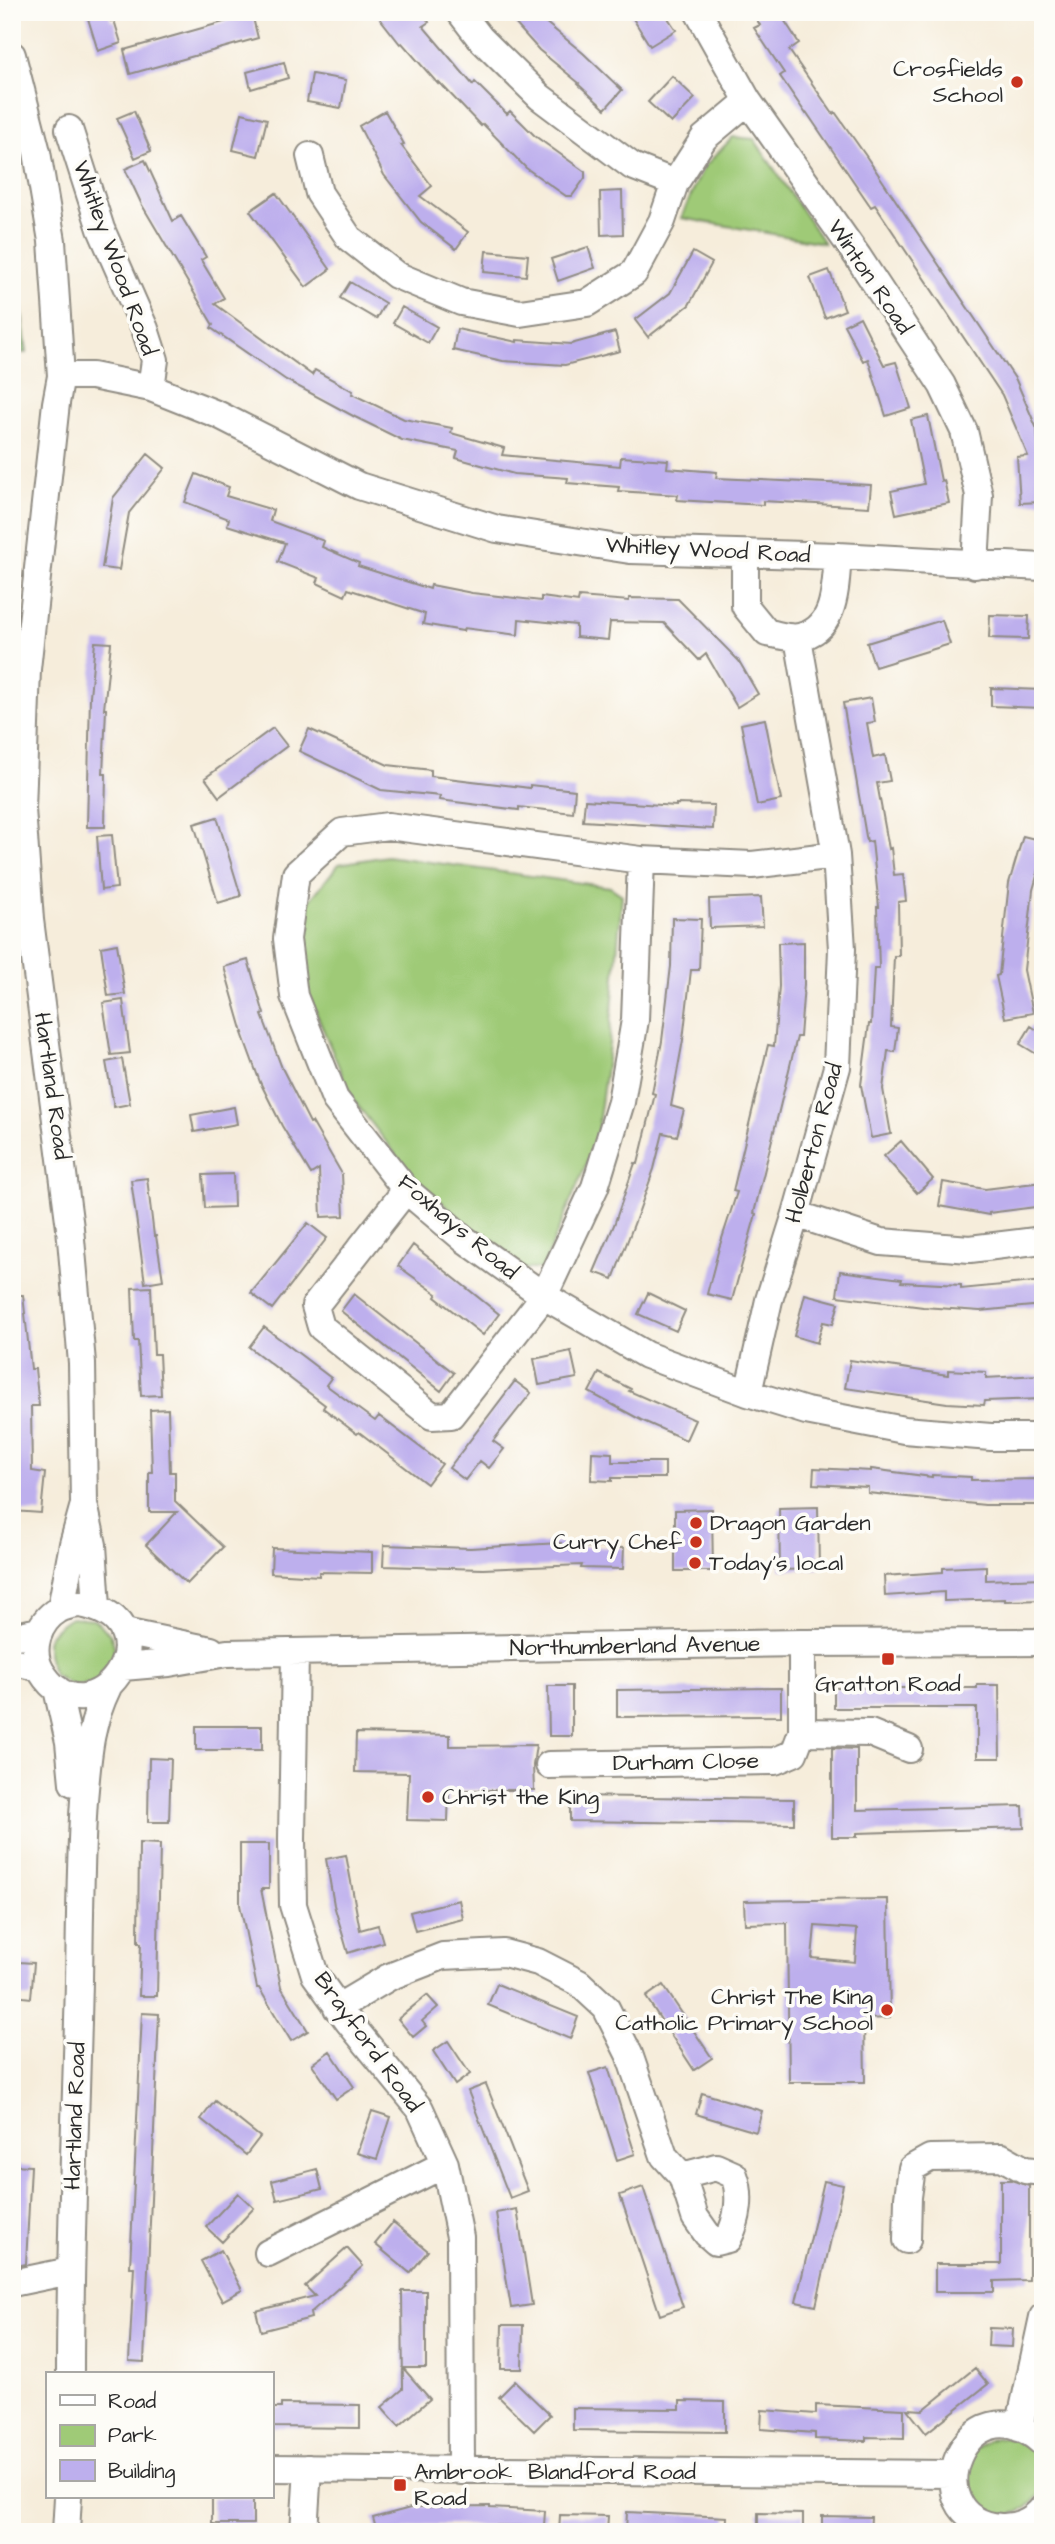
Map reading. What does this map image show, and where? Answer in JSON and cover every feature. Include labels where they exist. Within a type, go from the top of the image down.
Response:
[{"type":"street","points":[[460,12],[480,38],[540,97],[632,166],[675,183]]},
{"type":"street","name":"Winton Road","points":[[698,12],[748,101],[858,257],[942,385],[964,431],[979,495],[975,565]]},
{"type":"street","name":"Whitley Wood Road","points":[[12,55],[37,152],[52,241],[61,376],[92,376],[151,388],[219,415],[359,485],[497,528],[630,550],[838,556],[1043,568]]},
{"type":"street","points":[[310,156],[319,193],[349,238],[396,275],[461,302],[520,313],[587,303],[634,273],[662,221],[675,183],[704,138],[748,101]]},
{"type":"street","name":"Whitley Wood Road","points":[[69,130],[100,229],[149,339],[155,360],[151,388]]},
{"type":"street","name":"Hartland Road","points":[[61,376],[18,757],[30,920],[70,1228],[82,1363],[84,1504],[93,1545],[97,1606]]},
{"type":"street","points":[[746,555],[745,606],[767,633],[798,638],[820,629],[834,604],[838,556]]},
{"type":"street","name":"Holberton Road","points":[[748,1393],[769,1300],[837,1067],[842,949],[836,855],[798,638]]},
{"type":"street","name":"Foxhays Road","points":[[836,855],[752,865],[641,860],[388,827],[342,832],[296,874],[287,939],[294,996],[335,1099],[405,1190],[464,1239],[544,1296],[646,1355],[748,1393],[806,1411],[904,1430],[991,1437],[1043,1437]]},
{"type":"street","points":[[405,1190],[316,1306],[321,1327],[432,1416],[451,1415],[544,1296],[595,1187],[621,1102],[635,1020],[641,860]]},
{"type":"street","points":[[796,1214],[881,1242],[970,1249],[1043,1240]]},
{"type":"street","name":"Hartland Road","points":[[61,1608],[73,1544],[84,1504]]},
{"type":"street","points":[[79,1604],[97,1606],[116,1620],[124,1632],[127,1649],[116,1677],[90,1697],[71,1696],[57,1689],[39,1668],[35,1651],[39,1631],[48,1618],[61,1608],[79,1604]]},
{"type":"street","points":[[12,1637],[39,1631]]},
{"type":"street","name":"Northumberland Avenue","points":[[124,1632],[227,1653]]},
{"type":"street","name":"Northumberland Avenue","points":[[116,1677],[170,1663],[227,1653],[802,1643],[1043,1642]]},
{"type":"street","points":[[802,1643],[802,1732],[870,1733],[909,1749]]},
{"type":"street","name":"Brayford Road","points":[[295,1652],[293,1905],[315,1975],[337,2008],[420,2109],[444,2164],[460,2237],[461,2471]]},
{"type":"street","points":[[12,1661],[39,1668]]},
{"type":"street","name":"Hartland Road","points":[[70,2372],[80,1858],[89,1743],[96,1712],[116,1677]]},
{"type":"street","name":"Hartland Road","points":[[57,1689],[69,1742],[80,1858]]},
{"type":"street","name":"Durham Close","points":[[549,1765],[775,1761],[794,1753],[802,1732]]},
{"type":"street","points":[[337,2008],[388,1977],[443,1956],[504,1953],[538,1962],[579,1983],[606,2008],[629,2054],[664,2156],[682,2176]]},
{"type":"street","points":[[908,2240],[908,2197],[912,2168],[930,2158],[1002,2158],[1026,2170],[1043,2172]]},
{"type":"street","points":[[268,2253],[444,2164]]},
{"type":"street","points":[[12,2283],[70,2272]]},
{"type":"street","points":[[1019,2427],[1043,2317]]},
{"type":"street","points":[[1043,2444],[1019,2427],[996,2426],[975,2434],[963,2445],[956,2458],[953,2474],[955,2491],[962,2506],[990,2529],[1024,2523],[1043,2508]]},
{"type":"street","name":"Blandford Road","points":[[273,2468],[953,2474]]},
{"type":"street","points":[[304,2532],[308,2468]]},
{"type":"street","points":[[66,2532],[68,2498]]},
{"type":"green space","points":[[733,137],[754,139],[824,243],[681,218],[703,168]]},
{"type":"green space","points":[[12,232],[27,353],[12,353]]},
{"type":"green space","points":[[387,856],[610,887],[622,895],[609,1045],[596,1141],[542,1269],[521,1269],[411,1174],[352,1098],[304,984],[304,907],[339,864]]},
{"type":"green space","points":[[71,1617],[94,1619],[110,1634],[114,1645],[115,1656],[95,1683],[73,1686],[53,1674],[47,1641],[54,1630]]},
{"type":"green space","points":[[1004,2437],[1019,2440],[1032,2448],[1040,2461],[1043,2476],[1040,2491],[1032,2504],[1019,2512],[1004,2515],[989,2512],[976,2504],[968,2491],[965,2476],[968,2461],[976,2448],[989,2440]]},
{"type":"building","points":[[86,12],[108,12],[111,21],[114,20],[121,43],[98,51]]},
{"type":"building","points":[[375,12],[421,12],[429,22],[423,26],[473,85],[475,82],[507,114],[510,111],[535,136],[585,172],[585,178],[572,196],[566,196],[526,168],[483,124],[481,126],[439,82],[438,84],[402,43],[400,44]]},
{"type":"building","points":[[505,12],[533,12],[583,53],[622,90],[605,109],[539,50]]},
{"type":"building","points":[[629,12],[664,12],[676,30],[650,46]]},
{"type":"building","points":[[752,12],[779,12],[799,43],[789,50],[866,156],[1016,380],[1037,429],[1042,502],[1020,503],[1017,457],[1028,456],[1002,395],[875,205],[871,207],[780,76],[784,73],[754,28],[760,25]]},
{"type":"building","points":[[252,14],[258,38],[130,74],[124,50]]},
{"type":"building","points":[[284,62],[288,78],[251,89],[247,72]]},
{"type":"building","points":[[312,74],[346,80],[341,108],[307,102]]},
{"type":"building","points":[[672,76],[695,98],[671,123],[648,102]]},
{"type":"building","points":[[134,111],[151,151],[135,158],[117,118]]},
{"type":"building","points":[[385,111],[404,144],[401,145],[432,186],[420,196],[468,232],[456,249],[421,222],[384,175],[359,126]]},
{"type":"building","points":[[242,113],[267,119],[258,156],[233,150]]},
{"type":"building","points":[[145,160],[173,221],[181,216],[206,257],[201,260],[224,298],[215,304],[312,375],[315,370],[353,391],[352,394],[404,419],[452,428],[451,433],[504,448],[502,455],[620,466],[621,457],[668,460],[667,468],[717,472],[716,478],[871,485],[869,507],[763,501],[763,505],[677,500],[678,495],[618,491],[619,487],[567,483],[568,478],[514,474],[456,458],[458,451],[402,440],[286,380],[211,328],[213,325],[142,205],[125,169]]},
{"type":"building","points":[[622,191],[623,234],[601,235],[600,192]]},
{"type":"building","points":[[276,193],[330,269],[306,287],[250,211]]},
{"type":"building","points":[[588,247],[595,268],[558,281],[551,259]]},
{"type":"building","points":[[486,251],[528,255],[526,276],[484,272]]},
{"type":"building","points":[[693,252],[712,263],[689,305],[648,337],[635,320],[670,293]]},
{"type":"building","points":[[829,270],[845,310],[825,318],[810,277]]},
{"type":"building","points":[[350,282],[385,303],[376,319],[340,298]]},
{"type":"building","points":[[402,307],[437,327],[428,343],[393,323]]},
{"type":"building","points":[[860,317],[884,365],[896,362],[911,408],[886,416],[868,359],[863,361],[844,325]]},
{"type":"building","points":[[457,329],[517,342],[571,344],[615,332],[620,351],[565,365],[503,361],[453,350]]},
{"type":"building","points":[[928,416],[941,481],[944,480],[949,503],[896,514],[891,491],[924,484],[911,420]]},
{"type":"building","points":[[148,454],[165,468],[129,513],[119,570],[102,568],[113,498]]},
{"type":"building","points":[[196,474],[229,487],[226,496],[273,510],[270,521],[324,541],[322,547],[359,563],[358,566],[430,589],[431,585],[541,601],[541,597],[578,602],[579,597],[629,601],[629,598],[678,599],[739,661],[758,694],[737,707],[706,654],[699,660],[664,623],[610,622],[608,640],[576,637],[576,625],[519,619],[518,635],[464,628],[463,631],[423,624],[425,614],[348,589],[345,596],[317,583],[319,578],[278,562],[285,543],[227,525],[229,519],[185,502]]},
{"type":"building","points":[[990,615],[1029,616],[1028,639],[989,638]]},
{"type":"building","points":[[942,620],[950,644],[875,667],[867,643]]},
{"type":"building","points":[[95,642],[111,643],[104,709],[105,827],[87,827],[90,696]]},
{"type":"building","points":[[991,688],[1043,690],[1043,708],[991,706]]},
{"type":"building","points":[[871,698],[875,722],[867,723],[873,758],[885,755],[890,781],[877,783],[894,875],[903,874],[906,901],[898,902],[899,956],[894,956],[891,1027],[898,1028],[895,1052],[888,1051],[883,1089],[891,1134],[871,1138],[861,1085],[871,1024],[874,968],[879,968],[879,907],[872,841],[867,842],[843,703]]},
{"type":"building","points":[[765,719],[781,800],[757,805],[741,724]]},
{"type":"building","points":[[273,728],[287,746],[219,797],[205,778]]},
{"type":"building","points":[[309,729],[388,765],[431,770],[431,776],[530,788],[530,785],[575,790],[573,813],[519,807],[519,810],[439,800],[440,796],[381,790],[299,751]]},
{"type":"building","points":[[585,800],[676,806],[714,805],[713,829],[583,821]]},
{"type":"building","points":[[217,817],[241,896],[218,903],[194,824]]},
{"type":"building","points":[[112,835],[117,888],[101,890],[97,836]]},
{"type":"building","points":[[1023,836],[1043,841],[1043,855],[1033,890],[1024,970],[1033,1013],[1005,1018],[996,976],[999,975],[1009,883]]},
{"type":"building","points":[[761,897],[763,926],[710,928],[709,899]]},
{"type":"building","points":[[672,918],[701,919],[699,970],[691,970],[683,1040],[671,1106],[684,1110],[677,1136],[663,1133],[654,1169],[613,1279],[594,1272],[614,1225],[635,1163],[638,1164],[655,1094],[652,1093],[662,1041],[671,966]]},
{"type":"building","points":[[804,942],[800,1037],[797,1037],[754,1213],[756,1214],[732,1300],[707,1294],[737,1192],[733,1191],[768,1045],[774,1046],[779,986],[778,943]]},
{"type":"building","points":[[117,944],[125,994],[108,996],[101,947]]},
{"type":"building","points":[[248,960],[264,1014],[262,1015],[282,1068],[310,1123],[312,1122],[342,1174],[344,1216],[321,1217],[319,1169],[311,1174],[260,1082],[242,1033],[224,967]]},
{"type":"building","points":[[123,1000],[130,1053],[111,1055],[103,1003]]},
{"type":"building","points":[[1031,1026],[1043,1034],[1043,1058],[1020,1044]]},
{"type":"building","points":[[122,1059],[130,1104],[114,1107],[106,1062]]},
{"type":"building","points":[[234,1107],[237,1124],[194,1132],[191,1115]]},
{"type":"building","points":[[901,1141],[933,1179],[917,1193],[884,1156]]},
{"type":"building","points":[[233,1174],[234,1207],[205,1208],[203,1175]]},
{"type":"building","points":[[147,1178],[163,1280],[145,1283],[131,1180]]},
{"type":"building","points":[[943,1182],[985,1189],[1043,1182],[1043,1206],[989,1215],[939,1206]]},
{"type":"building","points":[[308,1223],[327,1238],[272,1309],[251,1293]]},
{"type":"building","points":[[413,1245],[499,1314],[483,1335],[435,1297],[437,1294],[398,1266]]},
{"type":"building","points":[[840,1271],[902,1279],[901,1282],[961,1285],[961,1289],[1043,1281],[1043,1305],[980,1311],[837,1296]]},
{"type":"building","points":[[151,1287],[154,1354],[159,1354],[161,1395],[141,1396],[138,1341],[134,1341],[132,1288]]},
{"type":"building","points":[[648,1293],[685,1311],[676,1331],[638,1314]]},
{"type":"building","points":[[354,1294],[454,1373],[441,1391],[341,1311]]},
{"type":"building","points":[[805,1294],[839,1303],[833,1324],[823,1322],[817,1343],[794,1336]]},
{"type":"building","points":[[12,1295],[23,1295],[31,1369],[35,1369],[39,1406],[31,1406],[32,1471],[45,1473],[41,1513],[13,1511],[17,1462],[12,1462]]},
{"type":"building","points":[[264,1327],[331,1378],[326,1385],[375,1421],[379,1416],[442,1464],[427,1484],[323,1408],[325,1405],[249,1347]]},
{"type":"building","points":[[571,1351],[577,1378],[539,1385],[534,1359]]},
{"type":"building","points":[[850,1360],[948,1375],[948,1370],[986,1372],[986,1378],[1039,1375],[1040,1399],[985,1401],[984,1405],[947,1403],[845,1388]]},
{"type":"building","points":[[599,1373],[631,1389],[629,1391],[695,1420],[686,1440],[589,1392]]},
{"type":"building","points":[[515,1381],[531,1393],[493,1441],[504,1449],[489,1468],[480,1461],[465,1480],[449,1468]]},
{"type":"building","points":[[168,1409],[170,1472],[175,1472],[175,1501],[223,1547],[187,1584],[146,1545],[177,1512],[149,1512],[149,1472],[152,1472],[150,1410]]},
{"type":"building","points":[[592,1452],[612,1453],[612,1462],[665,1462],[665,1478],[591,1480]]},
{"type":"building","points":[[814,1468],[871,1469],[932,1477],[971,1477],[971,1480],[1040,1479],[1041,1505],[985,1505],[868,1493],[868,1487],[813,1484]]},
{"type":"building","points":[[818,1507],[819,1569],[780,1570],[779,1508]]},
{"type":"building","points":[[712,1509],[713,1571],[675,1571],[675,1510]]},
{"type":"building","points":[[561,1543],[562,1546],[624,1548],[623,1569],[581,1568],[582,1565],[483,1569],[383,1566],[384,1545],[470,1548]]},
{"type":"building","points":[[272,1548],[372,1552],[372,1573],[319,1572],[319,1576],[271,1573]]},
{"type":"building","points":[[986,1566],[986,1580],[1043,1578],[1043,1600],[944,1601],[944,1592],[885,1596],[884,1576],[943,1572],[943,1568]]},
{"type":"building","points":[[977,1685],[999,1685],[1000,1758],[977,1758],[977,1708],[834,1708],[834,1688],[977,1688]]},
{"type":"building","points":[[548,1686],[572,1686],[572,1736],[549,1736]]},
{"type":"building","points":[[781,1688],[781,1716],[617,1717],[617,1690]]},
{"type":"building","points":[[196,1726],[262,1726],[262,1750],[196,1750]]},
{"type":"building","points":[[356,1733],[450,1735],[450,1746],[536,1745],[533,1765],[534,1790],[449,1790],[448,1821],[407,1820],[409,1773],[355,1772]]},
{"type":"building","points":[[832,1748],[857,1749],[857,1810],[1023,1806],[1024,1828],[857,1833],[857,1837],[832,1837]]},
{"type":"building","points":[[149,1758],[171,1759],[169,1822],[148,1822]]},
{"type":"building","points":[[570,1796],[794,1799],[794,1824],[570,1821]]},
{"type":"building","points":[[139,1843],[160,1844],[157,1996],[139,1996]]},
{"type":"building","points":[[240,1844],[269,1844],[269,1889],[261,1889],[281,1987],[308,2031],[291,2041],[257,1988],[240,1905]]},
{"type":"building","points":[[346,1855],[360,1930],[378,1925],[383,1942],[348,1953],[334,1905],[326,1859]]},
{"type":"building","points":[[888,1899],[890,2018],[864,2019],[865,2082],[789,2082],[787,1923],[745,1924],[744,1901]],"holes":[[[815,1926],[857,1929],[855,1962],[812,1958]]]},
{"type":"building","points":[[459,1900],[463,1919],[415,1931],[410,1912]]},
{"type":"building","points":[[18,1962],[34,1963],[31,1998],[14,1996]]},
{"type":"building","points":[[497,1984],[578,2017],[570,2039],[488,2005]]},
{"type":"building","points":[[663,1985],[712,2058],[694,2070],[646,1997]]},
{"type":"building","points":[[427,1995],[438,2007],[422,2021],[426,2026],[413,2037],[398,2019]]},
{"type":"building","points":[[142,2013],[159,2014],[144,2362],[129,2361],[134,2267],[130,2267]]},
{"type":"building","points":[[448,2041],[470,2074],[455,2085],[433,2051]]},
{"type":"building","points":[[330,2051],[354,2087],[336,2099],[312,2064]]},
{"type":"building","points":[[608,2067],[635,2154],[617,2160],[589,2073]]},
{"type":"building","points":[[486,2084],[528,2191],[510,2198],[468,2091]]},
{"type":"building","points":[[702,2093],[762,2111],[756,2132],[696,2114]]},
{"type":"building","points":[[215,2101],[260,2137],[246,2155],[201,2119]]},
{"type":"building","points":[[372,2111],[391,2117],[377,2159],[357,2153]]},
{"type":"building","points":[[12,2165],[31,2166],[26,2264],[12,2267]]},
{"type":"building","points":[[317,2169],[322,2189],[277,2200],[272,2181]]},
{"type":"building","points":[[1001,2180],[1029,2186],[1029,2280],[994,2281],[994,2292],[935,2292],[935,2264],[1001,2264]]},
{"type":"building","points":[[824,2181],[843,2185],[816,2306],[796,2302]]},
{"type":"building","points":[[643,2187],[683,2307],[660,2315],[620,2195]]},
{"type":"building","points":[[238,2193],[254,2208],[222,2242],[206,2227]]},
{"type":"building","points":[[517,2209],[532,2305],[511,2308],[496,2213]]},
{"type":"building","points":[[393,2222],[428,2251],[410,2273],[375,2244]]},
{"type":"building","points":[[347,2248],[363,2266],[310,2313],[311,2318],[261,2331],[256,2311],[315,2296],[305,2286]]},
{"type":"building","points":[[221,2250],[242,2290],[222,2301],[201,2261]]},
{"type":"building","points":[[402,2291],[426,2291],[426,2368],[403,2368],[430,2399],[399,2426],[382,2407],[403,2389]]},
{"type":"building","points":[[502,2325],[523,2325],[522,2369],[501,2369]]},
{"type":"building","points":[[989,2328],[1013,2329],[1012,2347],[988,2346]]},
{"type":"building","points":[[975,2368],[988,2384],[926,2433],[907,2409],[923,2410]]},
{"type":"building","points":[[515,2381],[550,2415],[534,2431],[499,2397]]},
{"type":"building","points":[[680,2401],[725,2402],[725,2432],[573,2430],[573,2408],[680,2409]]},
{"type":"building","points":[[281,2404],[360,2405],[360,2428],[273,2427],[273,2408],[281,2408]]},
{"type":"building","points":[[816,2405],[904,2409],[904,2438],[866,2437],[866,2441],[815,2439],[815,2433],[761,2429],[762,2410],[816,2414]]},
{"type":"building","points":[[212,2498],[253,2498],[253,2524],[212,2524]]},
{"type":"building","points":[[490,2506],[545,2511],[544,2526],[425,2525],[399,2532],[377,2532],[373,2518],[414,2507]]},
{"type":"building","points":[[627,2512],[727,2517],[726,2532],[626,2531]]},
{"type":"building","points":[[758,2513],[803,2514],[803,2530],[758,2530]]},
{"type":"building","points":[[560,2515],[608,2516],[607,2532],[559,2532]]},
{"type":"building","points":[[822,2516],[871,2517],[870,2532],[822,2532]]},
{"type":"place","name":"Crosfields School","points":[[1017,82]]},
{"type":"place","name":"Dragon Garden","points":[[696,1523]]},
{"type":"place","name":"Curry Chef","points":[[696,1542]]},
{"type":"place","name":"Today's local","points":[[695,1563]]},
{"type":"place","name":"Gratton Road","points":[[888,1659]]},
{"type":"place","name":"Christ the King","points":[[428,1797]]},
{"type":"place","name":"Christ The King Catholic Primary School","points":[[887,2010]]},
{"type":"place","name":"Ambrook Road","points":[[400,2485]]}]
